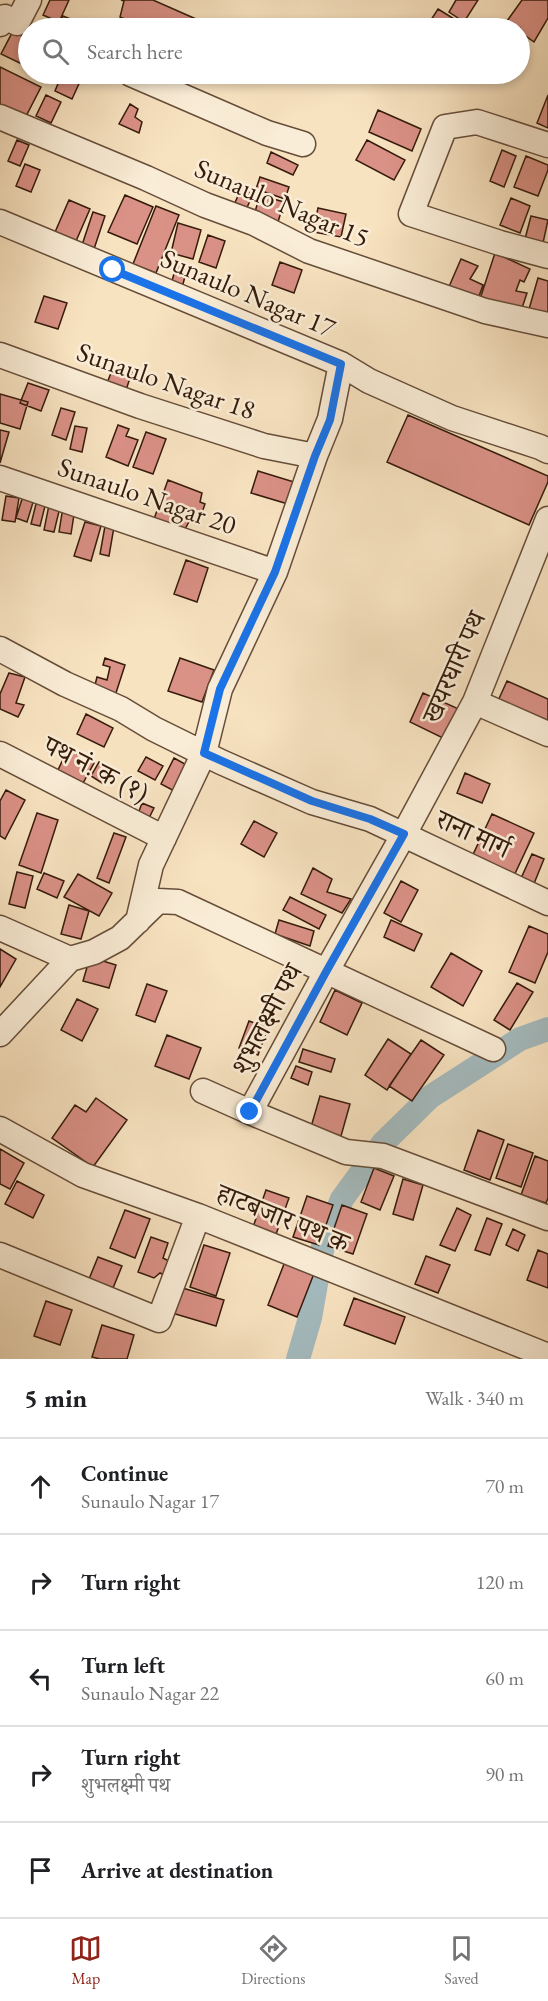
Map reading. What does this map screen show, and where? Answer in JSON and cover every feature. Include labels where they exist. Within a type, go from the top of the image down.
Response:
[{"type":"street","points":[[10,21],[29,0]]},
{"type":"street","points":[[154,84],[267,133],[303,144]]},
{"type":"street","name":"Sunaulo Nagar 15","points":[[0,117],[146,177],[205,205],[254,223],[309,251],[485,311],[548,325]]},
{"type":"street","points":[[548,145],[477,122],[445,127],[411,214],[548,256]]},
{"type":"street","name":"Sunaulo Nagar 17","points":[[0,222],[341,364],[369,381],[452,418],[548,451]]},
{"type":"street","name":"Sunaulo Nagar 18","points":[[0,355],[140,406],[264,446],[315,456]]},
{"type":"street","points":[[138,921],[151,865],[204,753],[220,689],[275,572],[315,456],[330,420],[341,364]]},
{"type":"street","name":"Sunaulo Nagar 20","points":[[0,478],[275,572]]},
{"type":"street","name":"खयरघारी पथ","points":[[404,834],[475,702],[548,519]]},
{"type":"street","name":"राना मार्ग","points":[[0,649],[204,753],[312,801],[370,819],[548,903]]},
{"type":"street","points":[[475,702],[548,734]]},
{"type":"street","name":"पथ नं. क (१)","points":[[0,754],[164,838]]},
{"type":"street","name":"शुभलक्ष्मी पथ","points":[[404,834],[250,1112],[346,1152],[375,1155],[548,1218]]},
{"type":"street","points":[[0,1034],[70,959],[94,952],[120,938],[158,901],[178,902],[493,1049]]},
{"type":"street","points":[[0,928],[70,959]]},
{"type":"street","points":[[203,1091],[250,1112]]},
{"type":"street","name":"हाटबजार पथ क","points":[[0,1129],[83,1175],[198,1216],[548,1356]]},
{"type":"street","points":[[0,1255],[159,1320],[198,1216]]},
{"type":"building","points":[[50,0],[69,0],[61,18],[50,18],[43,15]]},
{"type":"building","points":[[121,0],[153,0],[194,18],[122,18],[120,17],[124,1]]},
{"type":"building","points":[[456,0],[478,0],[467,18],[458,18],[449,12]]},
{"type":"building","points":[[522,0],[548,0],[548,18],[534,42],[530,39],[530,18],[509,18]]},
{"type":"building","points":[[438,9],[453,18],[432,18]]},
{"type":"building","points":[[12,33],[18,35],[18,62],[1,54]]},
{"type":"building","points":[[0,67],[18,76],[18,84],[35,84],[41,87],[23,122],[0,110]]},
{"type":"building","points":[[58,84],[79,84],[72,99],[55,91]]},
{"type":"building","points":[[170,84],[186,84],[182,92]]},
{"type":"building","points":[[46,95],[61,102],[51,123],[36,116]]},
{"type":"building","points":[[548,95],[548,128],[537,123]]},
{"type":"building","points":[[130,104],[138,109],[135,117],[142,122],[139,133],[119,124]]},
{"type":"building","points":[[378,110],[421,129],[412,151],[369,132]]},
{"type":"building","points":[[17,140],[29,145],[20,166],[8,161]]},
{"type":"building","points":[[367,140],[405,160],[394,180],[356,160]]},
{"type":"building","points":[[502,150],[516,156],[504,187],[490,181]]},
{"type":"building","points":[[271,152],[298,165],[293,175],[267,163]]},
{"type":"building","points":[[526,156],[548,165],[538,196],[514,187]]},
{"type":"building","points":[[25,164],[40,170],[31,192],[16,186]]},
{"type":"building","points":[[260,177],[289,187],[285,199],[256,189]]},
{"type":"building","points":[[241,189],[253,194],[245,212],[233,207]]},
{"type":"building","points":[[125,195],[153,207],[137,244],[108,232]]},
{"type":"building","points":[[260,195],[284,202],[278,222],[254,215]]},
{"type":"building","points":[[511,198],[530,206],[520,233],[500,225]]},
{"type":"building","points":[[69,200],[90,209],[73,248],[52,239]]},
{"type":"building","points":[[156,206],[179,215],[156,273],[133,264]]},
{"type":"building","points":[[318,208],[346,214],[341,237],[313,232]]},
{"type":"building","points":[[93,212],[105,216],[93,252],[81,248]]},
{"type":"building","points":[[531,216],[548,220],[543,243],[525,239]]},
{"type":"building","points":[[178,223],[201,230],[193,259],[171,253]]},
{"type":"building","points":[[208,235],[225,241],[216,268],[199,262]]},
{"type":"building","points":[[495,253],[530,269],[524,282],[520,280],[516,291],[527,293],[521,311],[480,299]]},
{"type":"building","points":[[461,259],[478,266],[470,279],[483,285],[478,299],[448,289]]},
{"type":"building","points":[[280,262],[302,270],[294,293],[272,285]]},
{"type":"building","points":[[177,263],[188,266],[181,291],[170,288]]},
{"type":"building","points":[[538,278],[548,281],[548,323],[527,316]]},
{"type":"building","points":[[44,296],[67,303],[58,329],[35,322]]},
{"type":"building","points":[[115,363],[133,369],[126,390],[107,383]]},
{"type":"building","points":[[28,383],[49,390],[41,411],[20,403]]},
{"type":"building","points":[[0,394],[28,402],[20,429],[0,423]]},
{"type":"building","points":[[61,408],[75,412],[66,440],[52,435]]},
{"type":"building","points":[[408,415],[548,476],[548,482],[529,525],[387,462]]},
{"type":"building","points":[[118,425],[129,429],[126,436],[138,440],[128,466],[106,457]]},
{"type":"building","points":[[75,426],[87,428],[82,452],[70,449]]},
{"type":"building","points":[[0,430],[9,432],[0,463]]},
{"type":"building","points":[[146,432],[166,439],[153,474],[133,467]]},
{"type":"building","points":[[258,471],[294,482],[288,504],[251,493]]},
{"type":"building","points":[[168,480],[202,493],[200,502],[205,504],[199,521],[191,518],[185,529],[154,519]]},
{"type":"building","points":[[6,496],[19,498],[15,522],[2,520]]},
{"type":"building","points":[[23,496],[34,499],[27,522],[16,518]]},
{"type":"building","points":[[37,500],[46,502],[40,526],[31,524]]},
{"type":"building","points":[[49,505],[60,507],[54,532],[44,530]]},
{"type":"building","points":[[63,507],[75,508],[71,534],[59,532]]},
{"type":"building","points":[[85,522],[101,526],[91,561],[74,556]]},
{"type":"building","points":[[105,526],[114,527],[109,556],[100,554]]},
{"type":"building","points":[[186,560],[208,568],[197,602],[174,594]]},
{"type":"building","points":[[105,658],[125,665],[114,699],[93,693],[97,677],[107,680],[110,667],[103,665]]},
{"type":"building","points":[[180,658],[214,670],[202,702],[168,691]]},
{"type":"building","points":[[9,673],[25,677],[16,703],[24,705],[18,717],[0,709],[0,694]]},
{"type":"building","points":[[507,681],[548,699],[548,722],[497,703]]},
{"type":"building","points":[[423,693],[461,710],[447,740],[410,722]]},
{"type":"building","points":[[86,714],[113,728],[104,747],[77,734]]},
{"type":"building","points":[[68,749],[94,763],[82,785],[57,772]]},
{"type":"building","points":[[146,757],[163,766],[155,780],[138,771]]},
{"type":"building","points":[[174,758],[192,768],[178,793],[161,784]]},
{"type":"building","points":[[99,762],[113,771],[105,785],[91,776]]},
{"type":"building","points":[[465,773],[490,784],[482,803],[457,793]]},
{"type":"building","points":[[6,790],[25,800],[5,839],[0,836],[0,801]]},
{"type":"building","points":[[142,803],[154,808],[149,818],[138,814]]},
{"type":"building","points":[[37,813],[58,820],[41,873],[19,865]]},
{"type":"building","points":[[492,814],[534,833],[512,880],[470,861]]},
{"type":"building","points":[[254,821],[277,833],[264,857],[241,844]]},
{"type":"building","points":[[114,833],[126,837],[109,883],[97,878]]},
{"type":"building","points":[[532,854],[544,859],[531,891],[518,885]]},
{"type":"building","points":[[313,868],[332,879],[327,892],[351,899],[342,913],[301,894]]},
{"type":"building","points":[[17,872],[33,876],[25,908],[9,904]]},
{"type":"building","points":[[44,873],[64,881],[57,898],[37,889]]},
{"type":"building","points":[[78,874],[112,893],[99,916],[64,897]]},
{"type":"building","points":[[401,881],[418,890],[401,922],[384,913]]},
{"type":"building","points":[[290,897],[326,915],[319,929],[283,910]]},
{"type":"building","points":[[69,905],[89,911],[81,939],[61,934]]},
{"type":"building","points":[[279,920],[314,931],[310,946],[275,934]]},
{"type":"building","points":[[391,920],[422,934],[414,951],[384,937]]},
{"type":"building","points":[[529,926],[548,934],[548,952],[535,983],[509,972]]},
{"type":"building","points":[[0,949],[16,959],[0,987]]},
{"type":"building","points":[[451,953],[482,971],[463,1006],[431,987]]},
{"type":"building","points":[[90,957],[116,965],[109,988],[83,981]]},
{"type":"building","points":[[517,983],[533,992],[510,1030],[494,1020]]},
{"type":"building","points":[[147,984],[167,991],[155,1022],[136,1015]]},
{"type":"building","points":[[335,990],[362,1003],[347,1035],[320,1022]]},
{"type":"building","points":[[77,999],[98,1009],[82,1041],[61,1030]]},
{"type":"building","points":[[249,1021],[268,1028],[258,1055],[239,1048]]},
{"type":"building","points":[[167,1035],[201,1048],[189,1079],[155,1066]]},
{"type":"building","points":[[388,1039],[411,1054],[387,1090],[365,1075]]},
{"type":"building","points":[[421,1040],[444,1055],[412,1101],[389,1086]]},
{"type":"building","points":[[303,1049],[335,1059],[331,1072],[299,1062]]},
{"type":"building","points":[[296,1066],[312,1072],[308,1085],[291,1078]]},
{"type":"building","points":[[320,1096],[350,1104],[341,1136],[311,1127]]},
{"type":"building","points":[[96,1098],[127,1120],[93,1167],[52,1138],[75,1105],[86,1112]]},
{"type":"building","points":[[478,1130],[504,1140],[490,1180],[464,1170]]},
{"type":"building","points":[[508,1144],[533,1153],[521,1187],[496,1178]]},
{"type":"building","points":[[0,1149],[24,1163],[10,1189],[0,1184]]},
{"type":"building","points":[[535,1156],[548,1161],[546,1203],[521,1195]]},
{"type":"building","points":[[374,1168],[394,1176],[380,1210],[361,1202]]},
{"type":"building","points":[[403,1179],[423,1185],[413,1220],[393,1214]]},
{"type":"building","points":[[17,1181],[44,1195],[33,1218],[5,1204]]},
{"type":"building","points":[[266,1190],[289,1198],[275,1237],[252,1230]]},
{"type":"building","points":[[307,1196],[333,1205],[319,1245],[293,1237]]},
{"type":"building","points":[[342,1205],[367,1214],[353,1254],[328,1246]]},
{"type":"building","points":[[457,1208],[471,1215],[455,1251],[440,1245]]},
{"type":"building","points":[[125,1210],[150,1219],[135,1258],[110,1248]]},
{"type":"building","points":[[487,1218],[502,1224],[490,1255],[475,1250]]},
{"type":"building","points":[[513,1229],[525,1235],[518,1251],[506,1245]]},
{"type":"building","points":[[151,1237],[168,1243],[163,1258],[169,1261],[164,1275],[160,1273],[154,1278],[138,1272]]},
{"type":"building","points":[[204,1245],[230,1253],[216,1296],[190,1287]]},
{"type":"building","points":[[538,1250],[548,1254],[548,1288],[527,1280]]},
{"type":"building","points":[[426,1256],[450,1265],[438,1293],[415,1284]]},
{"type":"building","points":[[98,1257],[122,1266],[113,1288],[89,1279]]},
{"type":"building","points":[[286,1259],[315,1271],[297,1317],[268,1305]]},
{"type":"building","points":[[179,1287],[224,1300],[216,1326],[172,1313]]},
{"type":"building","points":[[354,1298],[405,1317],[395,1344],[344,1325]]},
{"type":"building","points":[[46,1301],[72,1310],[60,1345],[34,1336]]},
{"type":"building","points":[[102,1325],[134,1335],[127,1359],[92,1357]]},
{"type":"waterway","points":[[298,1359],[310,1318],[322,1250],[342,1199],[383,1143],[430,1097],[520,1039],[548,1029]]},
{"type":"route","points":[[113,270],[341,364],[330,420],[315,456],[275,572],[220,689],[204,753],[312,801],[370,819],[404,834],[250,1112]]}]
